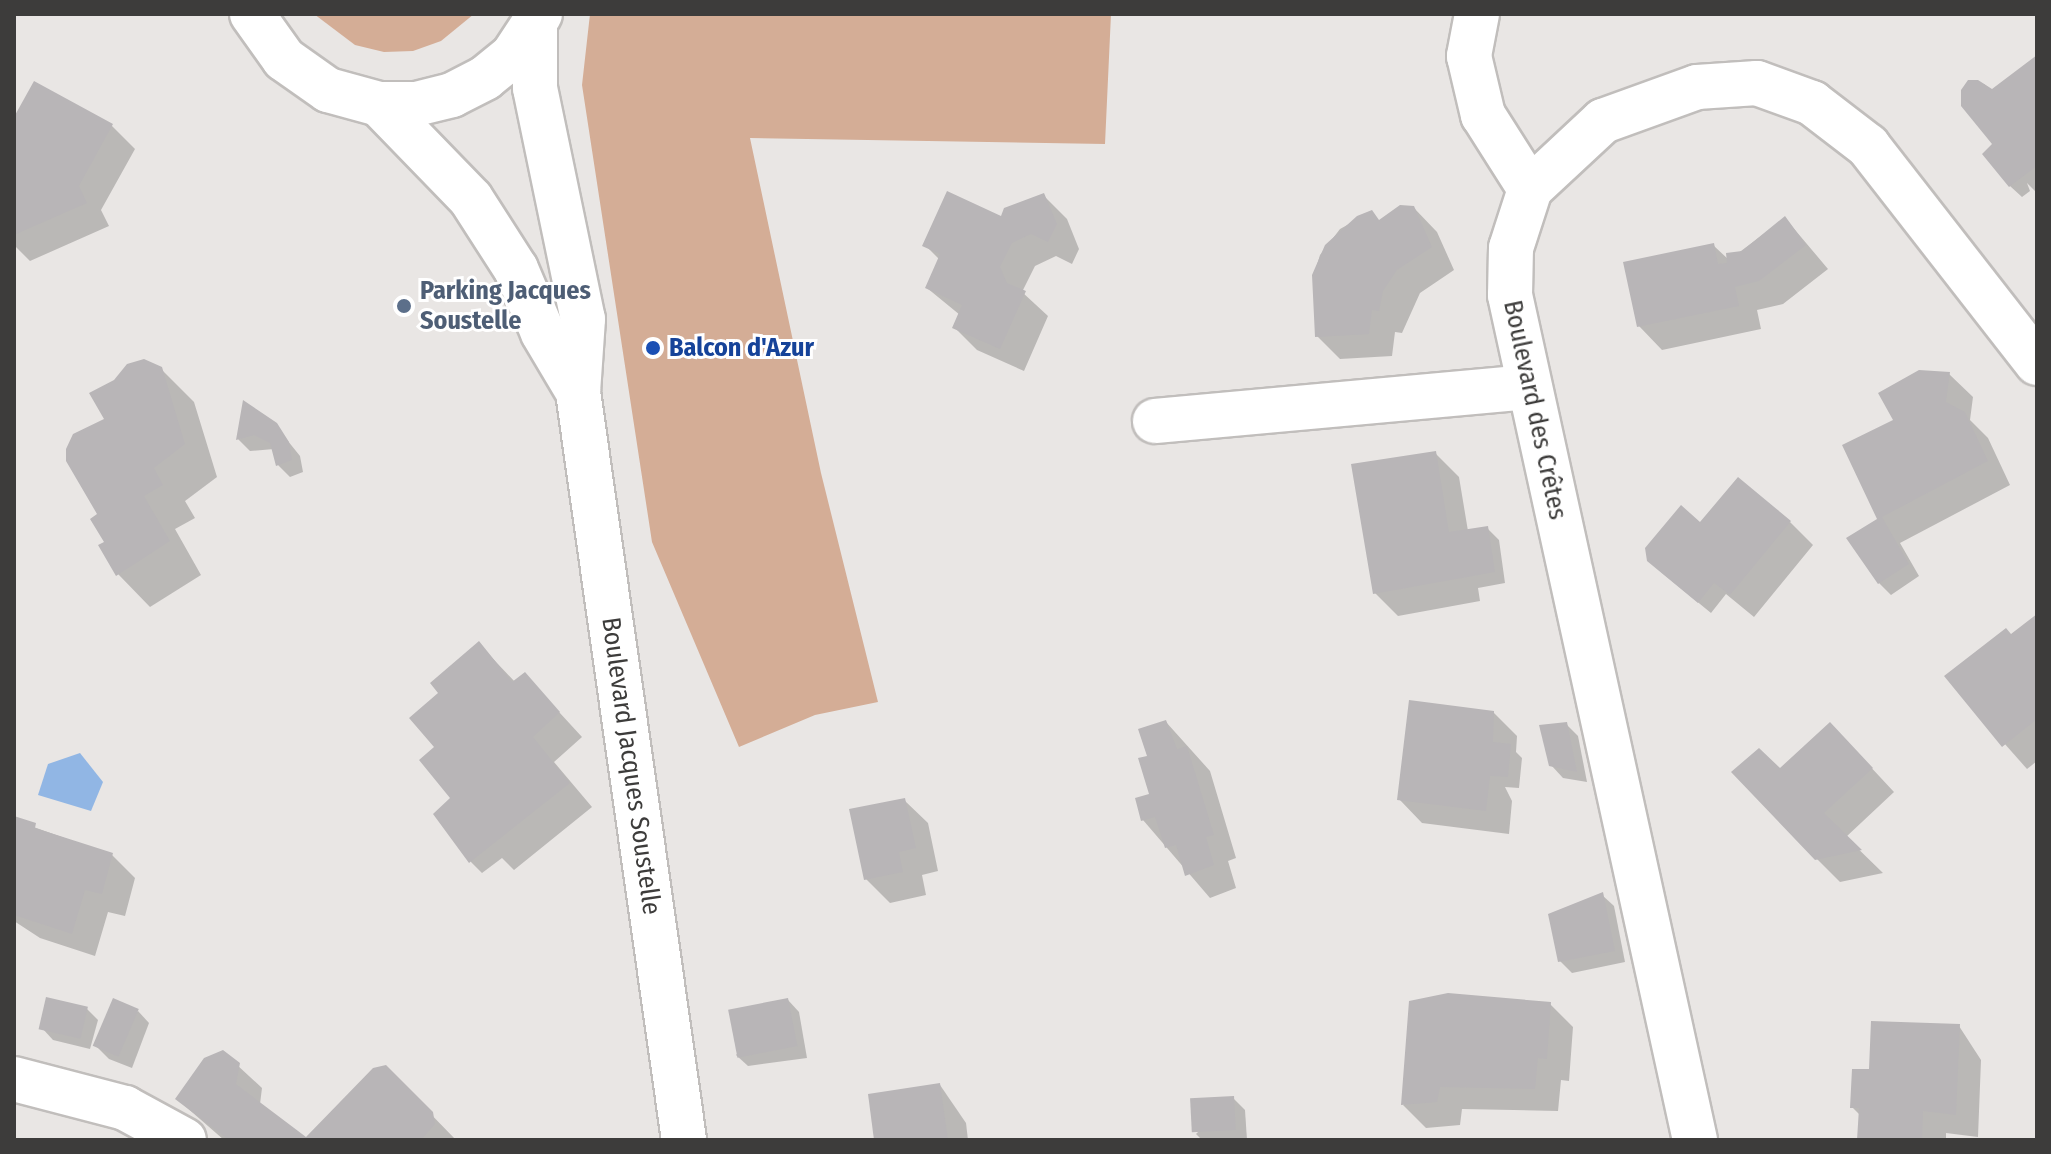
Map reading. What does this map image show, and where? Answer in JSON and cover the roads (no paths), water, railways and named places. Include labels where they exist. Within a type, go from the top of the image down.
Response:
[{"type":"street","points":[[251,14],[284,59],[328,90],[379,104],[416,104],[452,95],[485,78],[513,55],[537,20]]},
{"type":"street","points":[[1477,14],[1469,56],[1483,115],[1530,189]]},
{"type":"street","name":"Boulevard Jacques Soustelle","points":[[537,20],[535,88],[583,319],[578,392],[684,1140]]},
{"type":"street","name":"Boulevard des Crêtes","points":[[1695,1140],[1510,295],[1511,248],[1530,189],[1603,121],[1697,87],[1757,83],[1812,103],[1868,146],[2037,363]]},
{"type":"street","name":"Boulevard Jacques Soustelle","points":[[379,104],[471,199],[516,269],[543,333],[578,392]]},
{"type":"street","points":[[1155,421],[1528,387]]},
{"type":"street","points":[[14,1079],[125,1108],[184,1140]]},
{"type":"water","points":[[80,753],[103,782],[91,811],[38,795],[48,764]]},
{"type":"place","name":"Parking Jacques Soustelle","points":[[404,306]]},
{"type":"place","name":"Balcon d'Azur","points":[[653,348]]}]
